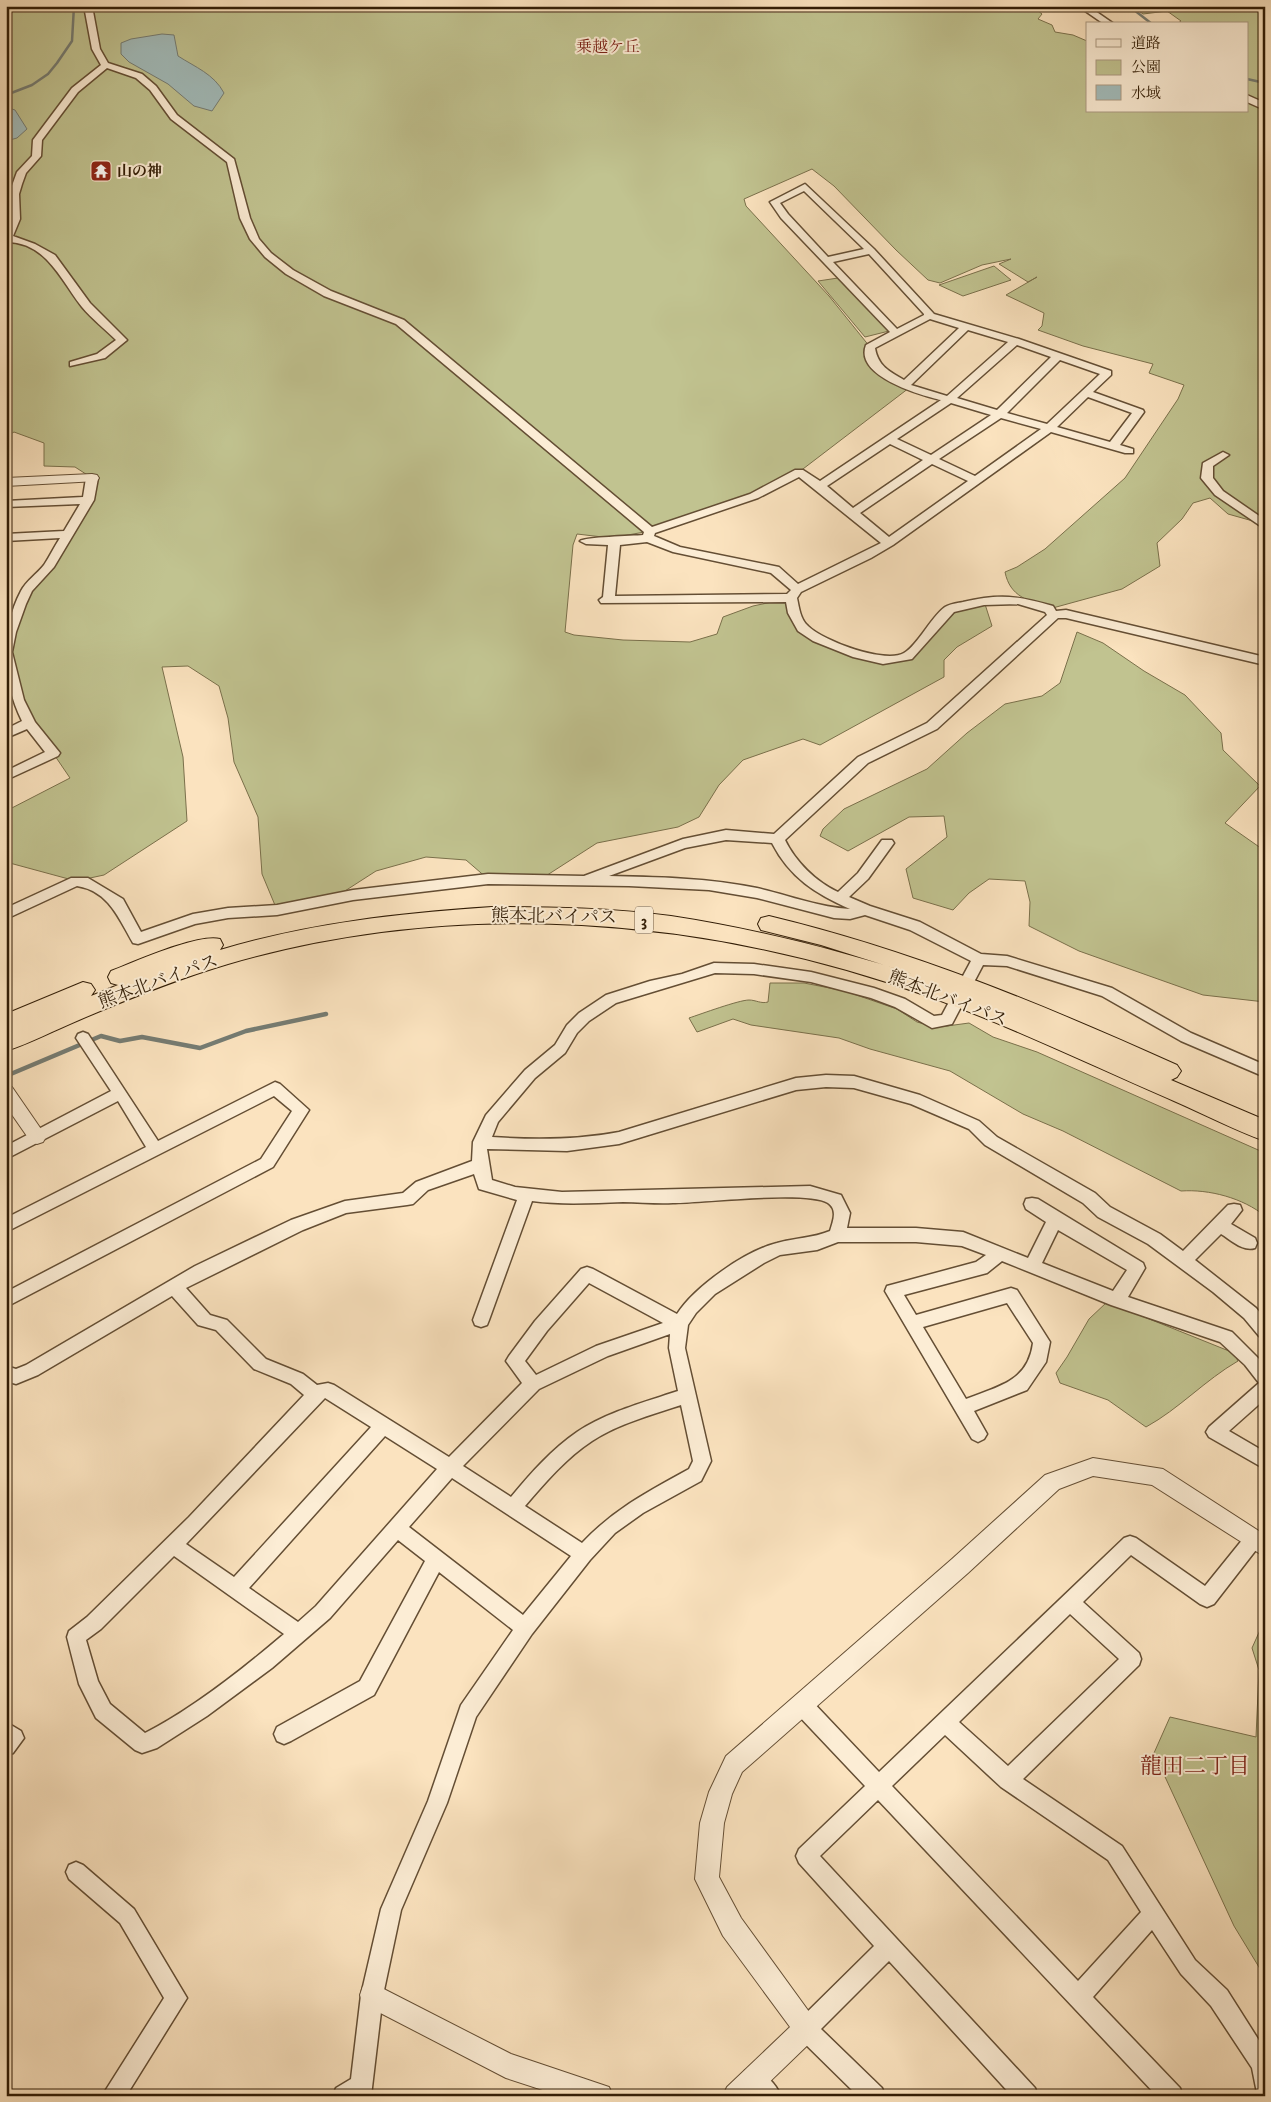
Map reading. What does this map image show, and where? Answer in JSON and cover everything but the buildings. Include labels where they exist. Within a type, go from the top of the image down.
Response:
[{"type":"highway","name":"熊本北バイパス","points":[[6,1024],[38,1008],[171,957],[239,937],[341,916],[417,904],[476,900],[606,900],[733,917],[818,935],[939,973],[962,992],[1265,1131]]},
{"type":"highway","name":"熊本北バイパス","points":[[6,1042],[67,1014],[230,956],[366,926],[447,916],[566,913],[639,919],[705,928],[791,945],[931,988],[962,992],[1265,1114]]},
{"type":"street","points":[[88,6],[96,49],[105,65],[139,76],[154,88],[174,117],[227,156],[231,161],[234,186],[261,247],[294,274],[315,287],[350,304],[385,315],[400,322],[649,534],[677,550],[775,570],[794,594],[794,613],[802,628],[817,638],[857,654],[884,660],[908,656],[950,609],[984,601],[1019,600],[1049,609],[1052,615],[1051,620],[990,671],[932,726],[863,760],[787,832],[777,839],[726,835],[683,844],[577,882]]},
{"type":"street","points":[[1082,6],[1107,22]]},
{"type":"street","points":[[74,364],[101,356],[122,340],[86,305],[52,257],[32,246],[7,238],[15,219],[14,194],[17,184],[22,172],[36,156],[38,140],[76,90],[98,74],[105,65]]},
{"type":"street","points":[[1248,98],[1265,107]]},
{"type":"street","points":[[896,333],[784,216],[775,202],[805,187],[871,251],[929,312],[929,316]]},
{"type":"street","points":[[826,260],[871,251]]},
{"type":"street","points":[[614,542],[607,600],[794,594],[889,543],[1048,429],[1108,373],[1015,341],[929,316],[870,347],[871,355],[881,371],[905,385],[1048,429],[1129,451]]},
{"type":"street","points":[[905,385],[967,326]]},
{"type":"street","points":[[820,486],[950,399],[1015,341]]},
{"type":"street","points":[[853,512],[999,414],[1058,356]]},
{"type":"street","points":[[1086,393],[1139,412],[1113,446]]},
{"type":"street","points":[[890,440],[976,481]]},
{"type":"street","points":[[1223,455],[1207,466],[1207,478],[1220,493],[1265,526]]},
{"type":"street","points":[[586,541],[614,542],[649,534],[754,496],[799,472],[853,512],[889,543]]},
{"type":"street","points":[[6,482],[92,478],[88,500],[65,534],[48,567],[27,590],[10,632],[6,652],[18,700],[29,723],[54,753],[6,776]]},
{"type":"street","points":[[6,504],[88,500]]},
{"type":"street","points":[[6,538],[65,534]]},
{"type":"street","points":[[1052,615],[1066,614],[1265,661]]},
{"type":"street","points":[[6,734],[29,723]]},
{"type":"street","points":[[777,839],[787,859],[796,869],[823,891],[839,899],[865,910],[915,926],[979,959],[1007,961],[1107,992],[1186,1037],[1265,1071]]},
{"type":"street","points":[[839,899],[863,876],[886,843]]},
{"type":"street","points":[[6,914],[76,881],[88,883],[118,902],[138,939],[202,918],[228,913],[277,910],[353,895],[488,879],[577,882],[629,881],[709,885],[757,893],[834,913],[850,914],[865,910]]},
{"type":"street","points":[[837,1235],[844,1219],[841,1206],[830,1196],[819,1193],[798,1191],[673,1197],[562,1198],[527,1194],[485,1185],[480,1166],[479,1150],[491,1119],[530,1074],[560,1049],[572,1029],[584,1017],[611,999],[655,985],[684,979],[714,968],[754,969],[811,977],[874,993],[900,1003],[932,1022],[946,1020],[979,959]]},
{"type":"street","points":[[83,1038],[121,1093],[156,1150]]},
{"type":"street","points":[[481,1142],[567,1146],[597,1143],[796,1084],[826,1081],[854,1082],[915,1099],[974,1125],[991,1141],[1089,1198],[1104,1212],[1154,1239],[1250,1314],[1265,1331]]},
{"type":"street","points":[[6,1226],[276,1088],[301,1110],[267,1162],[6,1300]]},
{"type":"street","points":[[6,1092],[37,1137]]},
{"type":"street","points":[[6,1153],[121,1093]]},
{"type":"street","points":[[6,1373],[16,1377],[32,1370],[201,1271],[297,1225],[345,1207],[407,1199],[422,1186],[480,1166]]},
{"type":"street","points":[[482,1320],[527,1194]]},
{"type":"street","points":[[1032,1204],[1055,1220],[1137,1268],[1117,1300]]},
{"type":"street","points":[[1184,1261],[1234,1210]]},
{"type":"street","points":[[1032,1266],[1055,1220]]},
{"type":"street","points":[[1220,1225],[1249,1243]]},
{"type":"street","points":[[355,2092],[372,1994],[392,1909],[436,1803],[468,1712],[525,1628],[584,1554],[609,1527],[637,1507],[694,1475],[702,1461],[678,1348],[680,1324],[690,1308],[709,1289],[758,1258],[778,1248],[817,1242],[837,1235],[916,1235],[964,1239],[1117,1300],[1226,1337],[1251,1360],[1265,1378]]},
{"type":"street","points":[[978,1434],[893,1291],[981,1268],[1002,1253]]},
{"type":"street","points":[[533,1384],[514,1361],[541,1326],[588,1274],[680,1324]]},
{"type":"street","points":[[174,1287],[204,1320],[221,1325],[260,1364],[297,1379],[316,1396]]},
{"type":"street","points":[[911,1323],[1011,1295],[1042,1342],[1040,1357],[1021,1385],[962,1408]]},
{"type":"street","points":[[584,1554],[450,1467],[328,1390],[321,1391],[173,1545],[94,1623],[76,1638],[89,1684],[103,1711],[142,1743],[150,1741],[200,1709],[265,1662],[323,1612],[450,1467],[533,1384],[602,1351],[680,1324]]},
{"type":"street","points":[[1265,1388],[1215,1432],[1265,1461]]},
{"type":"street","points":[[512,1508],[534,1483],[577,1442],[595,1430],[687,1395]]},
{"type":"street","points":[[236,1589],[384,1426]]},
{"type":"street","points":[[874,2096],[806,2029],[732,1927],[707,1880],[712,1823],[721,1792],[734,1764],[1052,1482],[1093,1467],[1156,1476],[1259,1543],[1207,1598],[1130,1544],[806,1856],[1027,2096]]},
{"type":"street","points":[[397,1528],[525,1628]]},
{"type":"street","points":[[173,1545],[298,1634]]},
{"type":"street","points":[[284,1734],[367,1688],[436,1558]]},
{"type":"street","points":[[1008,1780],[1132,1659],[1070,1602]]},
{"type":"street","points":[[802,1705],[1172,2096]]},
{"type":"street","points":[[945,1722],[1008,1780],[1115,1852],[1188,1967],[1225,2007],[1262,2065],[1265,2085]]},
{"type":"street","points":[[6,1732],[14,1738],[6,1746]]},
{"type":"street","points":[[76,1872],[127,1916],[176,1998],[113,2096]]},
{"type":"street","points":[[1078,1996],[1154,1913]]},
{"type":"street","points":[[736,2096],[889,1946]]},
{"type":"street","points":[[372,1994],[506,2064],[600,2096]]},
{"type":"street","points":[[753,2079],[770,2096]]},
{"type":"green space","points":[[6,6],[1046,6],[1037,10],[1042,14],[1038,19],[1052,25],[1055,32],[1073,35],[1086,41],[1086,112],[1248,112],[1248,22],[1180,22],[1181,21],[1167,11],[1143,14],[1132,6],[1265,6],[1265,519],[1260,523],[1228,514],[1210,498],[1193,503],[1182,519],[1157,543],[1160,566],[1122,589],[1049,609],[1027,600],[1011,587],[1005,572],[1017,567],[1045,549],[1125,478],[1178,399],[1184,385],[1149,373],[1153,364],[1083,346],[1038,330],[1042,326],[1044,313],[1006,295],[1037,277],[1028,282],[999,264],[1011,259],[982,265],[940,283],[928,280],[834,186],[812,169],[744,199],[746,206],[829,296],[870,347],[871,355],[909,388],[799,472],[771,488],[650,531],[611,538],[577,534],[573,545],[565,632],[574,635],[623,640],[690,642],[717,634],[723,617],[753,606],[791,598],[802,628],[872,658],[908,656],[963,605],[984,601],[992,626],[957,647],[944,660],[944,677],[820,745],[803,739],[743,760],[719,785],[699,817],[678,827],[597,843],[538,881],[488,879],[466,860],[426,857],[376,871],[334,898],[277,910],[262,874],[258,817],[234,762],[228,718],[219,686],[188,666],[162,667],[183,757],[187,821],[104,875],[76,881],[6,862],[6,811],[70,778],[29,723],[6,652],[20,604],[48,567],[88,500],[92,478],[75,467],[44,466],[44,443],[14,432],[6,437]]},
{"type":"green space","points":[[994,266],[1011,280],[963,296],[939,285]]},
{"type":"green space","points":[[838,278],[889,331],[865,337],[818,281]]},
{"type":"green space","points":[[1077,632],[1103,643],[1144,671],[1185,695],[1221,733],[1223,750],[1260,786],[1225,823],[1265,851],[1265,1002],[1203,995],[1079,951],[1029,926],[1030,902],[1025,881],[989,879],[969,893],[953,910],[913,898],[906,869],[947,837],[944,816],[909,817],[848,851],[820,836],[823,829],[844,809],[927,769],[967,733],[1005,704],[1042,696],[1060,683]]},
{"type":"green space","points":[[770,983],[804,983],[845,991],[897,1009],[917,1022],[928,1025],[947,1026],[969,1023],[993,1037],[1037,1052],[1265,1153],[1265,1216],[1247,1204],[1225,1196],[1214,1193],[1181,1191],[1063,1131],[1023,1114],[950,1071],[870,1049],[839,1038],[751,1025],[733,1019],[697,1032],[689,1018],[744,1001],[768,1002]]},
{"type":"green space","points":[[1107,1302],[1234,1353],[1238,1361],[1214,1377],[1170,1412],[1146,1427],[1108,1400],[1060,1383],[1056,1373],[1089,1319]]},
{"type":"green space","points":[[1265,1619],[1265,1977],[1234,1926],[1154,1753],[1170,1717],[1256,1737],[1259,1670],[1252,1648]]},
{"type":"water","points":[[162,34],[174,35],[178,56],[204,72],[220,86],[224,93],[212,111],[194,106],[168,84],[129,62],[121,54],[121,43],[131,39]]},
{"type":"water","points":[[6,107],[15,110],[27,129],[17,138],[6,141]]},
{"type":"waterway","points":[[6,95],[32,85],[48,74],[57,63],[72,41],[74,6]]},
{"type":"waterway","points":[[1129,6],[1149,22]]},
{"type":"waterway","points":[[1248,79],[1265,83]]},
{"type":"waterway","points":[[6,1076],[101,1036],[120,1041],[142,1037],[200,1048],[246,1031],[326,1014]]},
{"type":"place","name":"山の神","points":[[101,171]]},
{"type":"district","name":"乗越ケ丘","points":[[608,46]]},
{"type":"district","name":"龍田二丁目","points":[[1195,1765]]}]
